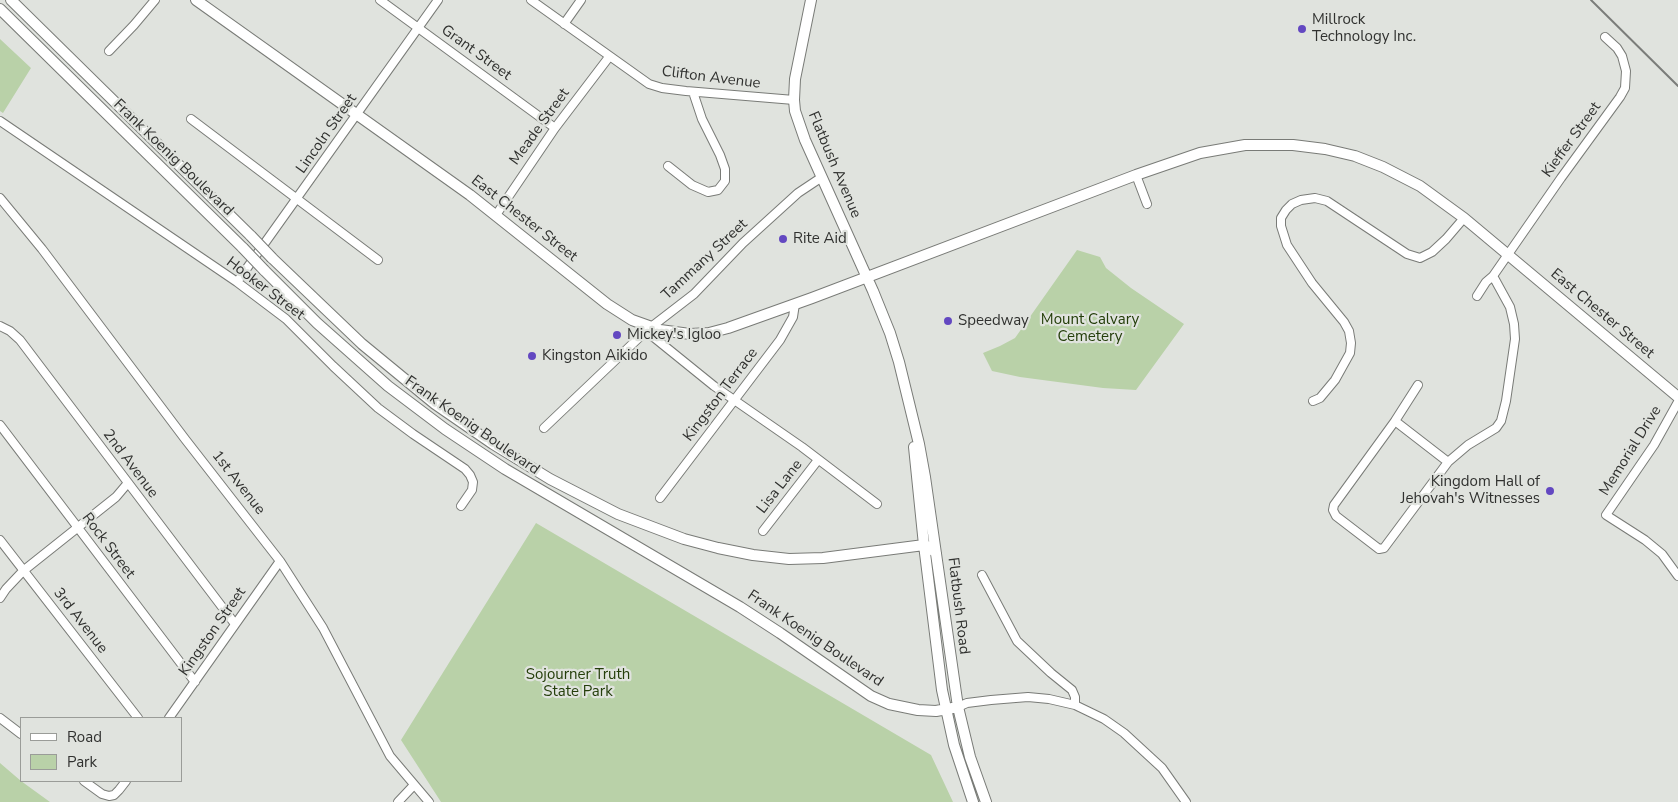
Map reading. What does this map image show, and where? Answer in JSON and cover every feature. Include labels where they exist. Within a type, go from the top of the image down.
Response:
[{"type":"main road","name":"Frank Koenig Boulevard","points":[[11,0],[272,258],[362,344],[435,404],[544,476],[618,514],[700,544],[736,552],[770,558],[824,558],[924,545]]},
{"type":"main road","name":"East Chester Street","points":[[196,0],[496,215],[607,304],[649,329],[680,334],[710,333],[795,304],[1136,175],[1200,153],[1230,147],[1276,144],[1308,146],[1340,152],[1383,166],[1420,186],[1464,218],[1678,397]]},
{"type":"main road","name":"Flatbush Avenue","points":[[811,0],[797,69],[794,100],[800,126],[890,333]]},
{"type":"main road","name":"Frank Koenig Boulevard","points":[[0,9],[305,311],[377,376],[427,416],[525,482],[740,607],[871,696],[889,704],[908,709],[928,711],[958,707]]},
{"type":"main road","name":"Flatbush Road","points":[[890,333],[899,362],[922,460],[958,707],[970,757],[986,802]]},
{"type":"main road","name":"Flatbush Road","points":[[910,411],[924,545],[946,710],[958,761],[973,802]]},
{"type":"main road","points":[[924,545],[936,553]]},
{"type":"street","points":[[109,51],[134,26],[155,0]]},
{"type":"street","name":"Grant Street","points":[[380,0],[555,128]]},
{"type":"street","name":"Lincoln Street","points":[[236,282],[438,0]]},
{"type":"street","name":"Clifton Avenue","points":[[531,0],[649,84],[662,88],[693,92],[794,100]]},
{"type":"street","points":[[564,24],[581,0]]},
{"type":"street","name":"Kieffer Street","points":[[1477,296],[1625,88],[1626,71],[1622,56],[1618,48],[1606,37]]},
{"type":"street","name":"Meade Street","points":[[496,215],[555,128],[609,57]]},
{"type":"street","points":[[668,166],[701,190],[715,192],[725,181],[725,169],[720,155],[702,119],[693,92]]},
{"type":"street","points":[[191,119],[378,260]]},
{"type":"street","name":"Hooker Street","points":[[0,121],[286,318],[378,408],[413,434],[465,468],[473,482],[472,490],[461,506]]},
{"type":"street","points":[[1136,175],[1147,204]]},
{"type":"street","name":"Tammany Street","points":[[544,428],[649,329],[694,294],[743,243],[798,193],[822,177]]},
{"type":"street","name":"1st Avenue","points":[[0,198],[42,249],[185,439],[280,561],[323,628],[385,748],[429,802]]},
{"type":"street","points":[[1313,401],[1320,398],[1340,372],[1350,353],[1351,343],[1349,331],[1344,322],[1312,283],[1287,244],[1280,226],[1281,218],[1286,210],[1292,204],[1301,200],[1315,198],[1327,201],[1406,254],[1420,258],[1432,252],[1464,218]]},
{"type":"street","points":[[1418,385],[1395,421],[1334,505],[1333,510],[1336,516],[1379,549],[1384,548],[1448,462],[1468,445],[1496,428],[1501,421],[1506,401],[1515,339],[1510,307],[1493,276]]},
{"type":"street","name":"Kingston Terrace","points":[[660,498],[735,401],[787,329],[793,317],[795,304]]},
{"type":"street","name":"2nd Avenue","points":[[0,326],[10,331],[20,340],[127,484],[235,624]]},
{"type":"street","name":"East Chester Street","points":[[649,329],[701,376],[877,504]]},
{"type":"street","name":"Memorial Drive","points":[[1678,402],[1654,446],[1606,515],[1645,540],[1662,554],[1678,576]]},
{"type":"street","points":[[1395,421],[1448,462]]},
{"type":"street","name":"Rock Street","points":[[0,425],[195,682]]},
{"type":"street","name":"Lisa Lane","points":[[763,532],[818,460]]},
{"type":"street","points":[[0,598],[6,588],[23,571],[116,497],[127,484]]},
{"type":"street","name":"3rd Avenue","points":[[0,540],[137,717]]},
{"type":"street","name":"Kingston Street","points":[[170,717],[280,561]]},
{"type":"street","points":[[982,575],[1017,641],[1072,690],[1075,697],[1075,705]]},
{"type":"street","points":[[958,707],[967,703],[1028,697],[1075,705],[1104,719],[1124,733],[1162,768],[1186,802]]},
{"type":"street","points":[[0,718],[20,733]]},
{"type":"street","points":[[85,782],[102,794],[109,796],[114,795],[125,782]]},
{"type":"street","points":[[398,802],[414,785]]},
{"type":"green space","points":[[0,39],[31,68],[3,113],[0,111]]},
{"type":"green space","name":"Mount Calvary Cemetery","points":[[1077,250],[1100,257],[1106,268],[1131,288],[1184,324],[1136,390],[1103,388],[1020,377],[992,371],[983,353],[1015,338]]},
{"type":"green space","name":"Sojourner Truth State Park","points":[[536,523],[931,755],[953,802],[441,802],[401,740]]},
{"type":"green space","points":[[0,763],[20,782],[50,802],[0,802]]},
{"type":"railway","points":[[1591,0],[1678,86]]},
{"type":"place","name":"Millrock Technology Inc.","points":[[1302,29]]},
{"type":"place","name":"Rite Aid","points":[[783,239]]},
{"type":"place","name":"Speedway","points":[[948,321]]},
{"type":"place","name":"Mickey's Igloo","points":[[617,335]]},
{"type":"place","name":"Kingston Aikido","points":[[532,356]]},
{"type":"place","name":"Kingdom Hall of Jehovah's Witnesses","points":[[1550,491]]}]
